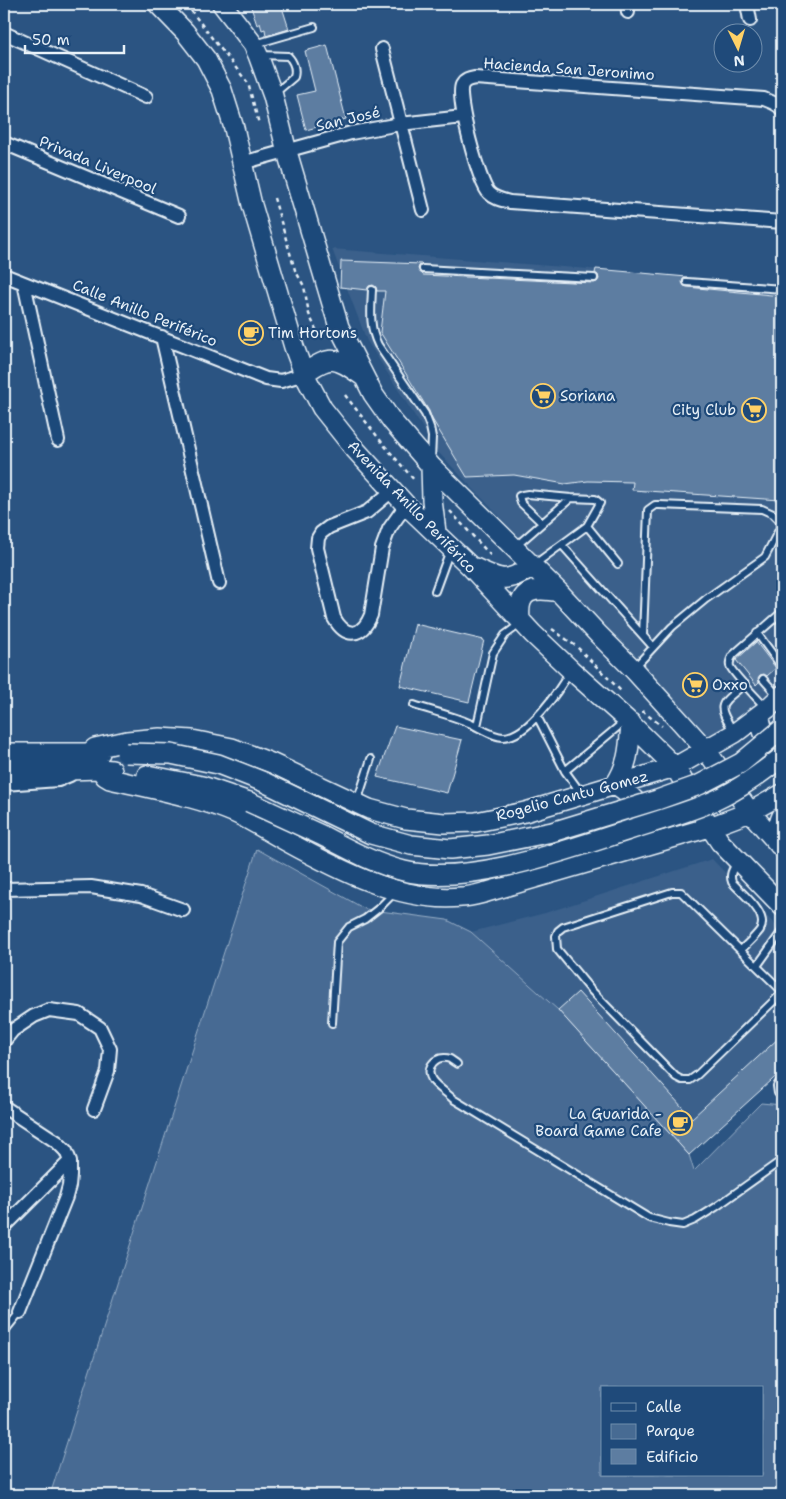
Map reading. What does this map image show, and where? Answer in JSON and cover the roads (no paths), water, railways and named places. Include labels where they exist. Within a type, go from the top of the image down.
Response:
[{"type":"street","name":"Avenida Anillo Periférico","points":[[158,4],[186,32],[206,59],[222,90],[234,128],[252,205],[294,348],[304,374],[322,408],[353,447],[400,499],[470,566],[533,634],[571,670],[632,717],[676,767],[720,842],[782,906]]},
{"type":"street","points":[[747,4],[750,20]]},
{"type":"street","points":[[226,5],[255,50],[273,96],[286,152],[340,327],[365,378],[392,422],[431,466],[559,592],[632,669],[706,750],[750,812],[781,846]]},
{"type":"street","points":[[4,33],[146,97]]},
{"type":"street","points":[[382,49],[423,210]]},
{"type":"street","name":"Hacienda San Jeronimo","points":[[782,110],[774,102],[764,99],[475,78],[467,80],[462,84],[461,91],[463,117],[483,182],[488,192],[496,199],[510,202],[782,222]]},
{"type":"street","name":"San José","points":[[242,163],[345,135],[400,124],[463,117]]},
{"type":"street","name":"Privada Liverpool","points":[[4,143],[179,216]]},
{"type":"street","name":"Calle Anillo Periférico","points":[[4,275],[266,378],[281,381],[304,374]]},
{"type":"street","points":[[24,283],[58,440]]},
{"type":"street","points":[[162,337],[219,583]]},
{"type":"street","points":[[304,374],[326,360],[336,360],[365,378]]},
{"type":"street","points":[[431,466],[432,500],[436,532]]},
{"type":"street","points":[[400,499],[384,542],[371,615],[367,625],[360,632],[352,633],[345,631],[334,618],[317,548],[318,538],[321,532],[328,528],[400,499]]},
{"type":"street","points":[[470,566],[497,578],[506,579],[513,578],[533,566]]},
{"type":"street","points":[[522,621],[519,609],[521,600],[527,593],[546,589],[559,592]]},
{"type":"street","points":[[4,772],[100,769],[152,776],[202,786],[249,802],[364,857],[405,871],[442,875],[516,864],[577,847],[716,800],[755,778],[782,759],[776,756],[763,732],[774,704]]},
{"type":"street","name":"Rogelio Cantu Gomez","points":[[88,754],[95,748],[127,741],[160,738],[192,740],[232,748],[272,763],[369,809],[406,819],[444,823],[476,822],[525,812],[676,767],[735,733],[774,704]]},
{"type":"street","points":[[632,717],[627,760],[616,785],[632,796],[641,806],[647,819],[647,834],[643,847]]},
{"type":"street","points":[[4,753],[171,754],[218,764],[264,782],[371,834],[411,845],[450,849],[488,845],[552,832],[699,785],[741,763],[782,729]]},
{"type":"street","points":[[100,769],[110,779],[195,798],[237,814],[312,855],[378,885],[432,897],[461,897],[487,892],[643,847],[710,827],[750,812],[782,794]]},
{"type":"street","points":[[4,784],[58,780],[71,774],[74,770]]},
{"type":"street","points":[[781,846],[778,832],[782,816]]},
{"type":"street","points":[[4,890],[17,888],[91,887],[141,895],[183,910]]},
{"type":"street","points":[[4,1041],[13,1030],[34,1016],[49,1010],[79,1014],[100,1028],[110,1049],[108,1072],[94,1109]]},
{"type":"street","points":[[4,1108],[57,1142],[66,1151],[70,1161],[69,1186],[66,1197],[20,1312]]},
{"type":"street","points":[[4,1227],[70,1161]]},
{"type":"lane","points":[[255,50],[314,27]]},
{"type":"lane","points":[[255,50],[288,56],[292,60],[295,72],[294,78],[273,96]]},
{"type":"lane","points":[[423,270],[594,278]]},
{"type":"lane","points":[[687,282],[782,290]]},
{"type":"lane","points":[[372,290],[370,316],[373,336],[424,414],[430,427],[432,438],[431,466]]},
{"type":"lane","points":[[533,566],[588,526],[600,503],[595,499],[528,494],[519,496],[520,503],[542,523]]},
{"type":"lane","points":[[514,547],[570,498]]},
{"type":"lane","points":[[632,669],[672,627],[706,599],[765,557],[780,528],[780,521],[773,514],[762,509],[659,504],[654,505],[648,510],[643,636]]},
{"type":"lane","points":[[588,526],[618,564]]},
{"type":"lane","points":[[562,545],[653,647]]},
{"type":"lane","points":[[435,591],[451,547]]},
{"type":"lane","points":[[774,704],[745,684],[734,673],[730,666],[730,660],[741,652],[757,633],[777,619],[782,612]]},
{"type":"lane","points":[[477,726],[493,653],[505,636],[522,621]]},
{"type":"lane","points":[[757,633],[782,667]]},
{"type":"lane","points":[[414,705],[477,726],[502,737],[513,736],[522,731],[537,716],[562,686],[571,670]]},
{"type":"lane","points":[[763,679],[774,704]]},
{"type":"lane","points":[[735,733],[722,711],[722,705],[745,684]]},
{"type":"lane","points":[[537,716],[565,771],[582,794]]},
{"type":"lane","points":[[565,771],[632,717]]},
{"type":"lane","points":[[357,804],[372,759]]},
{"type":"lane","points":[[738,860],[731,873],[732,882],[756,907],[761,916],[762,923],[761,928],[741,950]]},
{"type":"lane","points":[[332,1023],[337,942],[349,927],[365,919],[389,898],[395,890]]},
{"type":"lane","points":[[672,892],[680,892],[757,966],[782,992],[697,1075],[690,1080],[682,1080],[662,1064],[590,989],[557,949],[556,936],[562,927],[672,892]]},
{"type":"lane","points":[[757,966],[782,931]]},
{"type":"lane","points":[[457,1064],[450,1059],[437,1059],[431,1064],[429,1070],[432,1080],[454,1099],[649,1218],[683,1225],[695,1220],[782,1160]]},
{"type":"lane","points":[[782,1078],[776,1086],[778,1093],[782,1096]]},
{"type":"lane","points":[[4,1332],[20,1312]]},
{"type":"place","name":"Tim Hortons","points":[[251,333]]},
{"type":"place","name":"Soriana","points":[[543,396]]},
{"type":"place","name":"City Club","points":[[754,410]]},
{"type":"place","name":"Oxxo","points":[[695,685]]},
{"type":"place","name":"La Guarida - Board Game Cafe","points":[[680,1123]]}]
